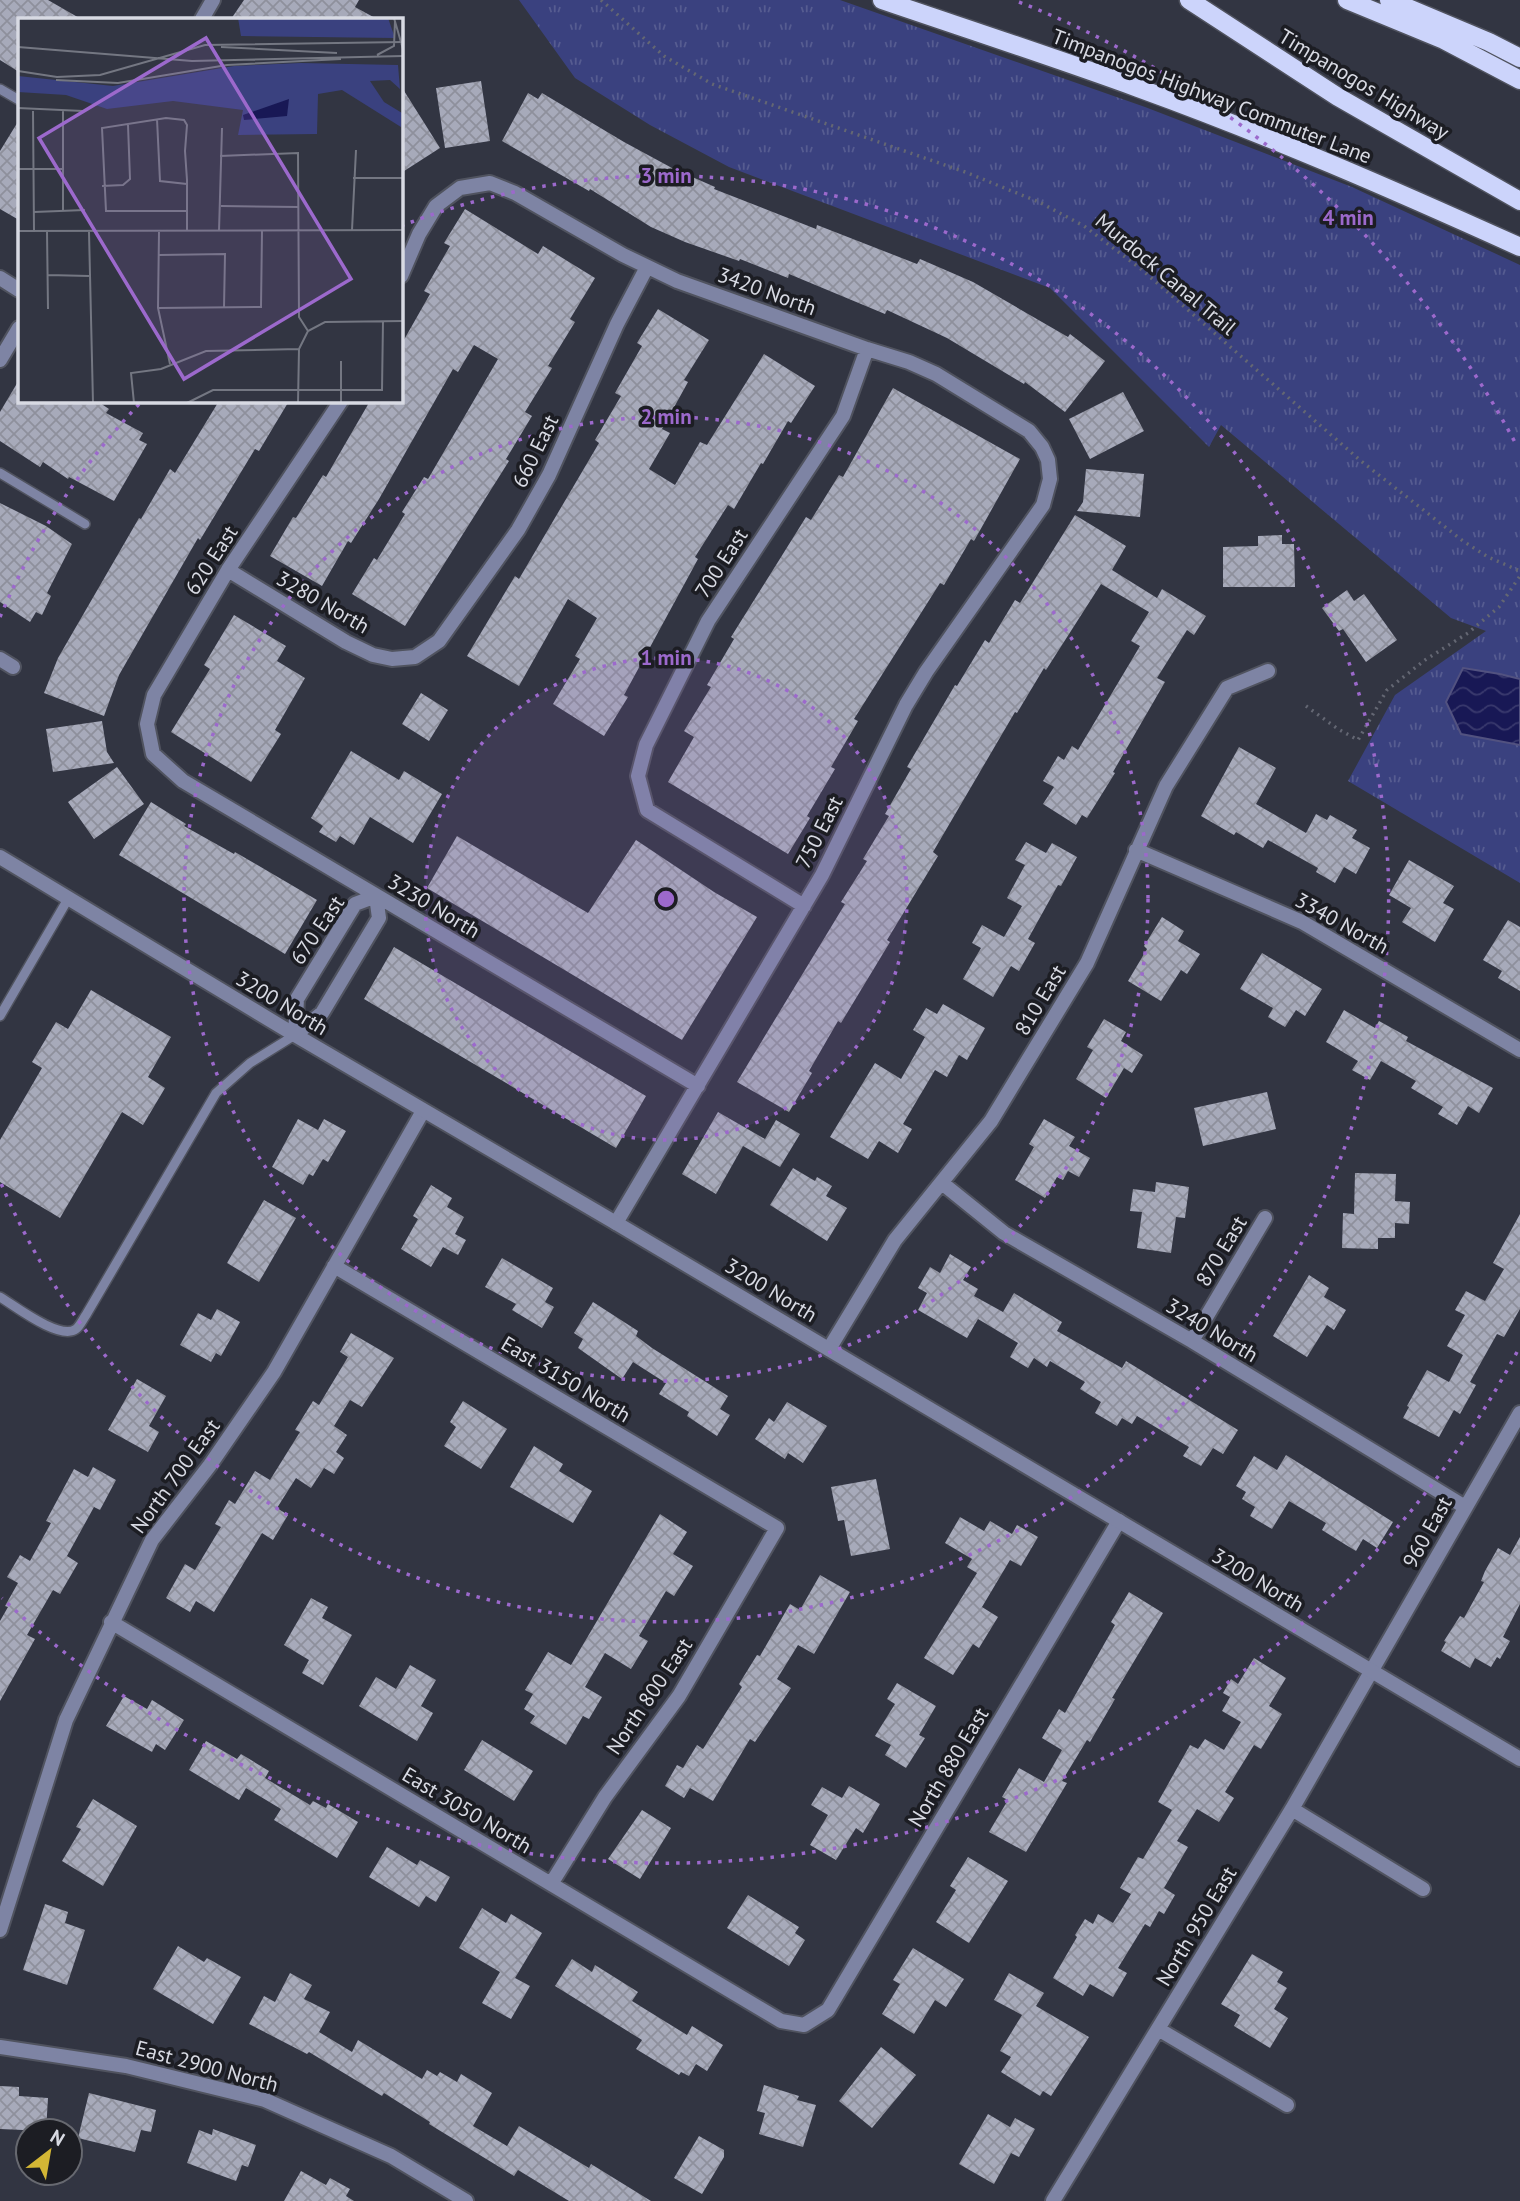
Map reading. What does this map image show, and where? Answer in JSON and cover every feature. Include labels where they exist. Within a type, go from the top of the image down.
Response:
[{"type":"main road","name":"Timpanogos Highway Commuter Lane","points":[[882,0],[1138,88],[1234,125],[1402,194],[1520,247]]},
{"type":"main road","name":"Timpanogos Highway","points":[[1189,0],[1338,97],[1520,201]]},
{"type":"main road","points":[[1347,0],[1444,40],[1520,80]]},
{"type":"main road","points":[[1389,0],[1520,58]]},
{"type":"street","points":[[203,18],[213,0]]},
{"type":"street","name":"3420 North","points":[[402,274],[419,234],[436,206],[460,188],[490,183],[516,193],[646,267],[677,281],[909,362],[936,374],[1029,432],[1042,447],[1048,460]]},
{"type":"street","name":"660 East","points":[[439,641],[518,530],[549,475],[617,324],[646,267]]},
{"type":"street","points":[[0,278],[18,289]]},
{"type":"street","points":[[0,360],[18,330]]},
{"type":"street","name":"700 East","points":[[804,906],[647,810],[638,776],[646,745],[708,621],[843,416],[866,349]]},
{"type":"street","name":"620 East","points":[[153,754],[146,724],[154,695],[228,570],[340,402]]},
{"type":"street","name":"750 East","points":[[616,1223],[822,874],[906,705],[926,671],[1044,505],[1050,479],[1048,460]]},
{"type":"street","name":"3280 North","points":[[228,570],[346,642],[373,655],[392,659],[415,657],[439,641]]},
{"type":"street","points":[[0,659],[13,667]]},
{"type":"street","name":"810 East","points":[[828,1349],[895,1240],[990,1121],[1087,963],[1166,786],[1227,688],[1268,671]]},
{"type":"street","name":"3230 North","points":[[153,754],[183,781],[698,1086]]},
{"type":"street","name":"3340 North","points":[[1136,850],[1302,922],[1520,1050]]},
{"type":"street","name":"3200 North","points":[[0,857],[423,1111],[1520,1759]]},
{"type":"street","name":"670 East","points":[[376,896],[379,918],[323,1013],[296,1035],[297,999],[355,904],[376,896]]},
{"type":"street","name":"North 700 East","points":[[0,1930],[66,1720],[152,1540],[210,1465],[274,1372],[423,1111]]},
{"type":"street","name":"3240 North","points":[[942,1183],[1004,1233],[1192,1341],[1465,1507]]},
{"type":"street","name":"870 East","points":[[1192,1341],[1265,1218]]},
{"type":"street","name":"East 3150 North","points":[[334,1266],[776,1528]]},
{"type":"street","name":"960 East","points":[[1372,1671],[1520,1413]]},
{"type":"street","name":"North 880 East","points":[[804,2025],[828,2010],[1119,1521]]},
{"type":"street","name":"North 800 East","points":[[551,1884],[605,1797],[679,1696],[776,1528]]},
{"type":"street","name":"East 3050 North","points":[[111,1622],[781,2021],[804,2025]]},
{"type":"street","name":"North 950 East","points":[[1053,2201],[1292,1809],[1372,1671]]},
{"type":"street","points":[[1292,1809],[1423,1889]]},
{"type":"street","points":[[1158,2029],[1287,2105]]},
{"type":"street","name":"East 2900 North","points":[[0,2047],[126,2066],[265,2100],[391,2156],[466,2201]]},
{"type":"lane","points":[[0,89],[18,99]]},
{"type":"lane","points":[[0,473],[85,524]]},
{"type":"lane","points":[[0,1016],[68,899]]},
{"type":"lane","points":[[0,1297],[51,1328],[66,1333],[76,1329],[216,1093],[250,1063],[296,1035]]},
{"type":"path","name":"Murdock Canal Trail","points":[[601,0],[656,50],[712,85],[965,172],[1039,202],[1084,226],[1141,269],[1361,461],[1463,541],[1520,574]]},
{"type":"path","points":[[1306,706],[1358,740],[1387,690],[1425,660],[1468,633],[1499,607],[1520,574]]},
{"type":"green space","points":[[519,0],[840,0],[1145,107],[1352,187],[1520,265],[1520,883],[1348,781],[1395,695],[1486,631],[1451,618],[1221,425],[1209,447],[1050,288],[729,167],[650,125],[575,78]]},
{"type":"water","points":[[1463,668],[1520,679],[1520,745],[1461,734],[1446,702]]},
{"type":"building","points":[[0,0],[48,0],[79,18],[18,18],[18,71],[0,60]]},
{"type":"building","points":[[244,0],[359,0],[355,7],[375,18],[232,18]]},
{"type":"building","points":[[481,81],[490,141],[445,148],[436,88]]},
{"type":"building","points":[[402,88],[440,148],[402,172]]},
{"type":"building","points":[[528,93],[538,99],[542,93],[624,142],[715,187],[714,189],[816,229],[817,225],[917,264],[920,259],[973,282],[1068,337],[1070,334],[1105,361],[1065,412],[1025,382],[1024,384],[947,338],[887,310],[885,314],[789,274],[788,278],[685,242],[651,227],[590,189],[589,191],[502,141]]},
{"type":"building","points":[[18,122],[18,219],[0,209],[0,151]]},
{"type":"building","points":[[465,209],[538,254],[543,246],[595,278],[570,319],[575,322],[548,366],[552,368],[525,412],[532,416],[506,459],[509,461],[405,626],[352,594],[374,558],[377,560],[424,477],[428,479],[498,359],[474,345],[458,372],[453,369],[379,499],[351,543],[348,541],[322,586],[270,556],[293,517],[296,518],[323,475],[326,477],[369,402],[402,402],[402,343],[430,294],[424,291],[450,246],[444,243]]},
{"type":"building","points":[[658,309],[709,340],[684,380],[688,382],[662,429],[670,433],[649,469],[675,485],[700,442],[707,445],[764,354],[815,386],[791,423],[788,421],[734,509],[728,505],[695,557],[698,559],[624,695],[628,697],[604,736],[553,704],[580,659],[575,656],[597,618],[568,599],[519,686],[467,656],[515,576],[519,579],[599,443],[595,440],[621,396],[615,393],[642,346],[637,343]]},
{"type":"building","points":[[18,382],[18,402],[98,402],[109,409],[106,413],[143,433],[139,440],[147,444],[114,501],[69,477],[68,479],[43,462],[40,467],[0,441],[0,412]]},
{"type":"building","points":[[893,388],[1020,459],[974,541],[971,539],[944,585],[940,583],[854,719],[858,721],[831,767],[835,769],[788,854],[668,782],[694,737],[684,731],[711,687],[707,685],[734,639],[731,637],[806,517],[811,520],[839,475],[843,477]]},
{"type":"building","points":[[1123,392],[1144,431],[1090,459],[1069,419]]},
{"type":"building","points":[[218,402],[288,402],[259,451],[255,449],[200,540],[198,538],[119,675],[104,716],[44,693],[58,658],[139,518],[141,519],[170,469],[175,473]]},
{"type":"building","points":[[1086,469],[1144,474],[1140,517],[1077,511],[1083,502]]},
{"type":"building","points":[[0,503],[46,526],[72,544],[47,593],[51,596],[42,615],[36,612],[30,622],[0,602]]},
{"type":"building","points":[[1075,515],[1126,546],[1112,570],[1157,598],[1162,589],[1206,616],[1194,635],[1187,630],[1157,678],[1165,682],[1113,772],[1115,773],[1087,818],[1082,815],[1076,825],[1043,804],[1054,787],[1043,781],[1058,756],[1064,760],[1072,746],[1078,750],[1140,646],[1131,641],[1149,612],[1101,584],[1046,670],[1044,668],[1017,713],[1015,712],[933,852],[938,856],[887,940],[890,942],[841,1023],[838,1021],[789,1112],[737,1082],[845,904],[841,902],[867,861],[863,859],[889,816],[885,814],[911,769],[907,767],[955,685],[957,686],[985,640],[989,643],[1015,600],[1020,603]]},
{"type":"building","points":[[1282,535],[1282,544],[1294,544],[1295,587],[1223,587],[1223,547],[1258,546],[1258,536]]},
{"type":"building","points":[[1347,590],[1354,601],[1364,594],[1397,640],[1366,662],[1343,629],[1339,631],[1322,608]]},
{"type":"building","points":[[234,615],[286,646],[277,661],[305,678],[275,730],[281,734],[251,782],[171,732],[210,669],[204,665]]},
{"type":"building","points":[[421,693],[448,710],[429,741],[402,724]]},
{"type":"building","points":[[102,721],[107,752],[114,763],[53,772],[46,729]]},
{"type":"building","points":[[1239,747],[1276,768],[1256,804],[1306,833],[1316,814],[1327,820],[1330,815],[1357,830],[1352,838],[1370,848],[1356,874],[1344,867],[1335,883],[1316,872],[1318,868],[1268,840],[1263,848],[1201,816]]},
{"type":"building","points":[[351,751],[399,780],[404,771],[442,794],[413,843],[370,817],[354,845],[340,836],[336,842],[319,832],[323,826],[311,818]]},
{"type":"building","points":[[117,767],[144,804],[94,839],[68,802]]},
{"type":"building","points":[[151,802],[186,824],[184,826],[317,900],[285,954],[119,855]]},
{"type":"building","points":[[457,836],[588,913],[636,840],[757,917],[682,1040],[427,888]]},
{"type":"building","points":[[1026,842],[1046,853],[1052,843],[1077,857],[1028,939],[1035,943],[1019,971],[1011,966],[993,997],[963,979],[981,948],[972,943],[982,925],[1004,937],[1022,906],[1007,898],[1025,865],[1015,860]]},
{"type":"building","points":[[1409,860],[1454,886],[1443,903],[1454,909],[1435,942],[1402,922],[1411,908],[1389,895]]},
{"type":"building","points":[[1162,917],[1184,931],[1178,941],[1200,954],[1187,974],[1181,970],[1161,1001],[1128,981],[1147,949],[1144,946]]},
{"type":"building","points":[[1508,920],[1520,927],[1520,991],[1498,978],[1502,971],[1483,960]]},
{"type":"building","points":[[394,947],[646,1096],[616,1148],[364,999]]},
{"type":"building","points":[[1262,953],[1322,989],[1305,1016],[1296,1010],[1285,1027],[1268,1017],[1273,1008],[1240,989]]},
{"type":"building","points":[[91,990],[171,1037],[148,1077],[165,1088],[143,1125],[122,1112],[60,1218],[0,1182],[0,1140],[42,1068],[32,1062],[56,1022],[68,1029]]},
{"type":"building","points":[[943,1004],[985,1028],[967,1060],[959,1055],[947,1077],[935,1070],[903,1124],[912,1129],[898,1153],[879,1141],[868,1159],[830,1137],[875,1063],[901,1079],[925,1037],[913,1030],[926,1008],[937,1014]]},
{"type":"building","points":[[1344,1010],[1375,1028],[1379,1021],[1408,1037],[1406,1041],[1493,1088],[1479,1113],[1468,1106],[1457,1125],[1438,1114],[1443,1107],[1411,1088],[1416,1081],[1381,1061],[1370,1080],[1352,1070],[1358,1061],[1326,1042]]},
{"type":"building","points":[[1104,1019],[1126,1032],[1121,1041],[1143,1055],[1132,1073],[1124,1068],[1106,1098],[1076,1079],[1093,1050],[1087,1047]]},
{"type":"building","points":[[1267,1092],[1276,1129],[1203,1146],[1194,1108]]},
{"type":"building","points":[[718,1112],[765,1139],[776,1120],[800,1134],[780,1167],[743,1146],[716,1194],[682,1174]]},
{"type":"building","points":[[298,1119],[318,1130],[324,1119],[346,1131],[328,1162],[323,1159],[313,1176],[309,1174],[303,1185],[272,1167]]},
{"type":"building","points":[[1044,1119],[1075,1137],[1069,1146],[1090,1158],[1079,1177],[1068,1171],[1063,1180],[1057,1177],[1045,1198],[1015,1180],[1034,1147],[1029,1144]]},
{"type":"building","points":[[793,1168],[815,1181],[817,1177],[832,1186],[826,1196],[847,1208],[827,1241],[770,1205]]},
{"type":"building","points":[[1355,1173],[1396,1174],[1395,1201],[1410,1202],[1409,1224],[1395,1223],[1395,1238],[1378,1238],[1378,1249],[1342,1248],[1343,1213],[1354,1214]]},
{"type":"building","points":[[1156,1182],[1189,1187],[1185,1218],[1176,1217],[1171,1253],[1137,1248],[1142,1212],[1130,1211],[1133,1189],[1155,1192]]},
{"type":"building","points":[[431,1185],[452,1198],[447,1207],[464,1217],[455,1234],[466,1240],[458,1255],[443,1247],[431,1267],[401,1249],[418,1219],[413,1216]]},
{"type":"building","points":[[264,1200],[296,1218],[259,1282],[227,1263]]},
{"type":"building","points":[[1520,1214],[1520,1309],[1504,1337],[1497,1334],[1470,1382],[1476,1385],[1460,1414],[1454,1410],[1439,1437],[1403,1418],[1409,1407],[1407,1406],[1427,1370],[1449,1382],[1463,1355],[1447,1346],[1465,1315],[1455,1310],[1466,1291],[1485,1301],[1504,1269],[1493,1263]]},
{"type":"building","points":[[950,1254],[971,1267],[963,1280],[978,1289],[974,1296],[1003,1312],[1014,1293],[1062,1322],[1057,1331],[1122,1368],[1126,1361],[1238,1430],[1223,1454],[1213,1448],[1201,1466],[1183,1456],[1189,1447],[1137,1416],[1132,1424],[1122,1418],[1117,1426],[1095,1413],[1101,1402],[1080,1389],[1085,1382],[1050,1361],[1047,1367],[1034,1358],[1028,1368],[1010,1357],[1018,1343],[978,1319],[967,1338],[918,1310],[927,1293],[918,1288],[930,1267],[940,1273]]},
{"type":"building","points":[[502,1258],[553,1288],[545,1302],[554,1307],[542,1328],[512,1310],[516,1304],[485,1287]]},
{"type":"building","points":[[1309,1275],[1329,1288],[1324,1297],[1346,1310],[1334,1330],[1327,1325],[1307,1357],[1273,1336]]},
{"type":"building","points":[[593,1302],[638,1331],[636,1336],[652,1348],[728,1396],[720,1409],[730,1415],[717,1436],[687,1416],[689,1412],[659,1394],[666,1383],[633,1362],[622,1379],[578,1348],[583,1339],[574,1333]]},
{"type":"building","points":[[217,1309],[240,1322],[221,1356],[216,1353],[211,1362],[180,1345],[198,1313],[211,1320]]},
{"type":"building","points":[[351,1333],[394,1358],[362,1407],[350,1400],[334,1426],[347,1435],[336,1452],[344,1458],[334,1474],[324,1468],[311,1488],[296,1478],[277,1508],[288,1515],[273,1540],[262,1533],[214,1612],[196,1601],[190,1612],[166,1598],[185,1564],[195,1570],[221,1527],[215,1524],[229,1500],[235,1504],[255,1471],[270,1480],[300,1432],[295,1430],[313,1401],[319,1405],[348,1357],[340,1352]]},
{"type":"building","points":[[137,1379],[166,1396],[149,1426],[159,1432],[148,1452],[108,1430]]},
{"type":"building","points":[[463,1401],[507,1429],[481,1469],[444,1446],[456,1427],[450,1422]]},
{"type":"building","points":[[787,1402],[827,1426],[803,1463],[788,1453],[785,1459],[755,1439],[769,1418],[774,1422]]},
{"type":"building","points":[[534,1446],[563,1464],[559,1471],[592,1491],[573,1523],[510,1487]]},
{"type":"building","points":[[1286,1455],[1393,1522],[1377,1548],[1363,1539],[1356,1551],[1322,1530],[1326,1523],[1289,1501],[1272,1529],[1250,1516],[1255,1507],[1242,1499],[1246,1492],[1236,1486],[1254,1456],[1277,1470]]},
{"type":"building","points":[[93,1467],[116,1480],[100,1510],[94,1507],[67,1556],[78,1563],[60,1594],[53,1590],[27,1635],[35,1639],[0,1701],[0,1621],[18,1583],[7,1577],[20,1555],[30,1561],[51,1523],[46,1521],[74,1469],[88,1477]]},
{"type":"building","points":[[876,1479],[890,1549],[851,1556],[844,1520],[838,1521],[831,1487]]},
{"type":"building","points":[[660,1514],[687,1532],[673,1554],[693,1566],[674,1596],[666,1591],[639,1636],[648,1641],[631,1669],[605,1653],[585,1687],[602,1697],[589,1719],[583,1716],[566,1745],[530,1723],[535,1716],[524,1709],[533,1694],[525,1690],[548,1652],[571,1665]]},
{"type":"building","points":[[960,1517],[984,1531],[990,1521],[1012,1534],[1017,1525],[1038,1537],[1021,1566],[1010,1560],[982,1607],[998,1617],[979,1648],[973,1644],[953,1675],[924,1658],[977,1573],[967,1567],[972,1559],[945,1543]]},
{"type":"building","points":[[1520,1537],[1520,1604],[1503,1637],[1510,1641],[1500,1659],[1497,1657],[1491,1667],[1475,1658],[1470,1668],[1441,1651],[1446,1642],[1444,1641],[1460,1616],[1464,1618],[1484,1582],[1481,1581],[1485,1571],[1498,1548],[1510,1555]]},
{"type":"building","points":[[820,1575],[850,1592],[814,1654],[798,1645],[777,1679],[791,1688],[755,1742],[750,1739],[713,1801],[690,1788],[684,1798],[665,1786],[677,1765],[683,1768],[697,1745],[703,1749],[742,1687],[739,1684],[757,1655],[760,1656],[790,1604],[800,1610]]},
{"type":"building","points":[[1129,1592],[1163,1613],[1112,1698],[1115,1699],[1090,1742],[1087,1740],[1062,1781],[1067,1783],[1026,1852],[989,1832],[1008,1800],[1002,1797],[1019,1768],[1044,1782],[1062,1750],[1042,1738],[1059,1709],[1065,1713],[1115,1625],[1111,1622]]},
{"type":"building","points":[[311,1598],[328,1607],[322,1618],[352,1635],[323,1685],[302,1673],[309,1660],[284,1645]]},
{"type":"building","points":[[1254,1658],[1286,1678],[1269,1706],[1282,1714],[1261,1749],[1254,1745],[1225,1792],[1234,1798],[1219,1822],[1197,1809],[1177,1841],[1188,1847],[1164,1888],[1175,1895],[1164,1914],[1159,1911],[1150,1927],[1145,1924],[1118,1968],[1127,1973],[1113,1997],[1090,1984],[1083,1996],[1053,1978],[1085,1919],[1093,1924],[1098,1914],[1113,1923],[1131,1894],[1120,1888],[1138,1857],[1143,1859],[1172,1810],[1158,1802],[1190,1745],[1198,1749],[1205,1739],[1224,1750],[1241,1722],[1222,1711],[1230,1697],[1223,1693],[1231,1679],[1238,1684]]},
{"type":"building","points":[[410,1665],[436,1680],[421,1706],[433,1713],[417,1741],[359,1706],[376,1677],[396,1689]]},
{"type":"building","points":[[897,1683],[936,1706],[919,1735],[925,1738],[906,1768],[885,1755],[891,1745],[875,1736],[895,1704],[887,1699]]},
{"type":"building","points":[[124,1696],[147,1709],[152,1700],[184,1720],[165,1750],[156,1744],[152,1752],[106,1726]]},
{"type":"building","points":[[482,1740],[533,1771],[514,1801],[464,1770]]},
{"type":"building","points":[[206,1741],[237,1759],[241,1754],[269,1771],[265,1778],[310,1805],[313,1801],[326,1808],[328,1804],[358,1822],[337,1858],[274,1820],[281,1809],[246,1788],[239,1800],[189,1770]]},
{"type":"building","points":[[849,1786],[880,1804],[863,1833],[856,1828],[836,1860],[810,1845],[828,1815],[811,1805],[822,1787],[842,1798]]},
{"type":"building","points":[[93,1799],[137,1826],[103,1886],[62,1861],[81,1829],[76,1827]]},
{"type":"building","points":[[642,1810],[671,1828],[640,1879],[608,1859]]},
{"type":"building","points":[[387,1847],[417,1865],[420,1860],[450,1877],[436,1902],[426,1896],[419,1907],[369,1877]]},
{"type":"building","points":[[968,1857],[1008,1881],[969,1943],[936,1922],[956,1890],[950,1886]]},
{"type":"building","points":[[748,1895],[799,1927],[795,1933],[805,1940],[789,1966],[727,1928]]},
{"type":"building","points":[[45,1904],[68,1912],[65,1923],[85,1930],[67,1985],[23,1970]]},
{"type":"building","points":[[482,1908],[506,1923],[511,1914],[542,1933],[515,1978],[530,1986],[511,2019],[482,2003],[500,1972],[459,1948]]},
{"type":"building","points":[[178,1946],[204,1962],[207,1958],[241,1977],[213,2024],[153,1989]]},
{"type":"building","points":[[913,1948],[964,1979],[946,2007],[935,2000],[914,2034],[882,2014],[900,1984],[893,1980]]},
{"type":"building","points":[[1252,1954],[1283,1972],[1277,1982],[1287,1988],[1274,2009],[1288,2018],[1270,2048],[1234,2026],[1240,2015],[1221,2004]]},
{"type":"building","points":[[572,1959],[592,1972],[595,1965],[638,1992],[632,2001],[687,2035],[692,2026],[723,2045],[707,2071],[696,2064],[689,2076],[681,2072],[679,2075],[636,2049],[642,2040],[555,1986]]},
{"type":"building","points":[[290,1973],[312,1985],[304,1999],[330,2012],[319,2032],[352,2052],[358,2040],[422,2079],[427,2070],[437,2076],[440,2072],[457,2082],[461,2074],[492,2093],[473,2126],[507,2146],[519,2126],[589,2168],[591,2164],[651,2201],[569,2201],[518,2170],[514,2176],[384,2093],[382,2096],[309,2052],[307,2054],[249,2024],[264,1996],[275,2002]]},
{"type":"building","points":[[1009,1973],[1044,1993],[1036,2006],[1089,2037],[1051,2096],[1043,2091],[1040,2096],[1001,2072],[1011,2057],[1000,2051],[1022,2015],[994,2000]]},
{"type":"building","points":[[881,2047],[916,2075],[872,2128],[839,2101]]},
{"type":"building","points":[[764,2085],[799,2096],[797,2100],[816,2105],[803,2147],[759,2134],[765,2113],[757,2111]]},
{"type":"building","points":[[0,2086],[19,2087],[19,2096],[48,2098],[47,2117],[14,2117],[14,2130],[0,2129]]},
{"type":"building","points":[[89,2093],[156,2110],[151,2132],[141,2130],[135,2152],[84,2139],[83,2117]]},
{"type":"building","points":[[988,2114],[1010,2127],[1015,2118],[1035,2129],[1019,2157],[1011,2153],[994,2184],[959,2164]]},
{"type":"building","points":[[213,2129],[256,2145],[248,2167],[242,2165],[236,2181],[187,2163],[199,2130],[212,2135]]},
{"type":"building","points":[[699,2136],[724,2150],[724,2157],[702,2194],[674,2178]]},
{"type":"building","points":[[301,2171],[326,2185],[330,2178],[350,2189],[346,2196],[354,2201],[284,2201]]}]
